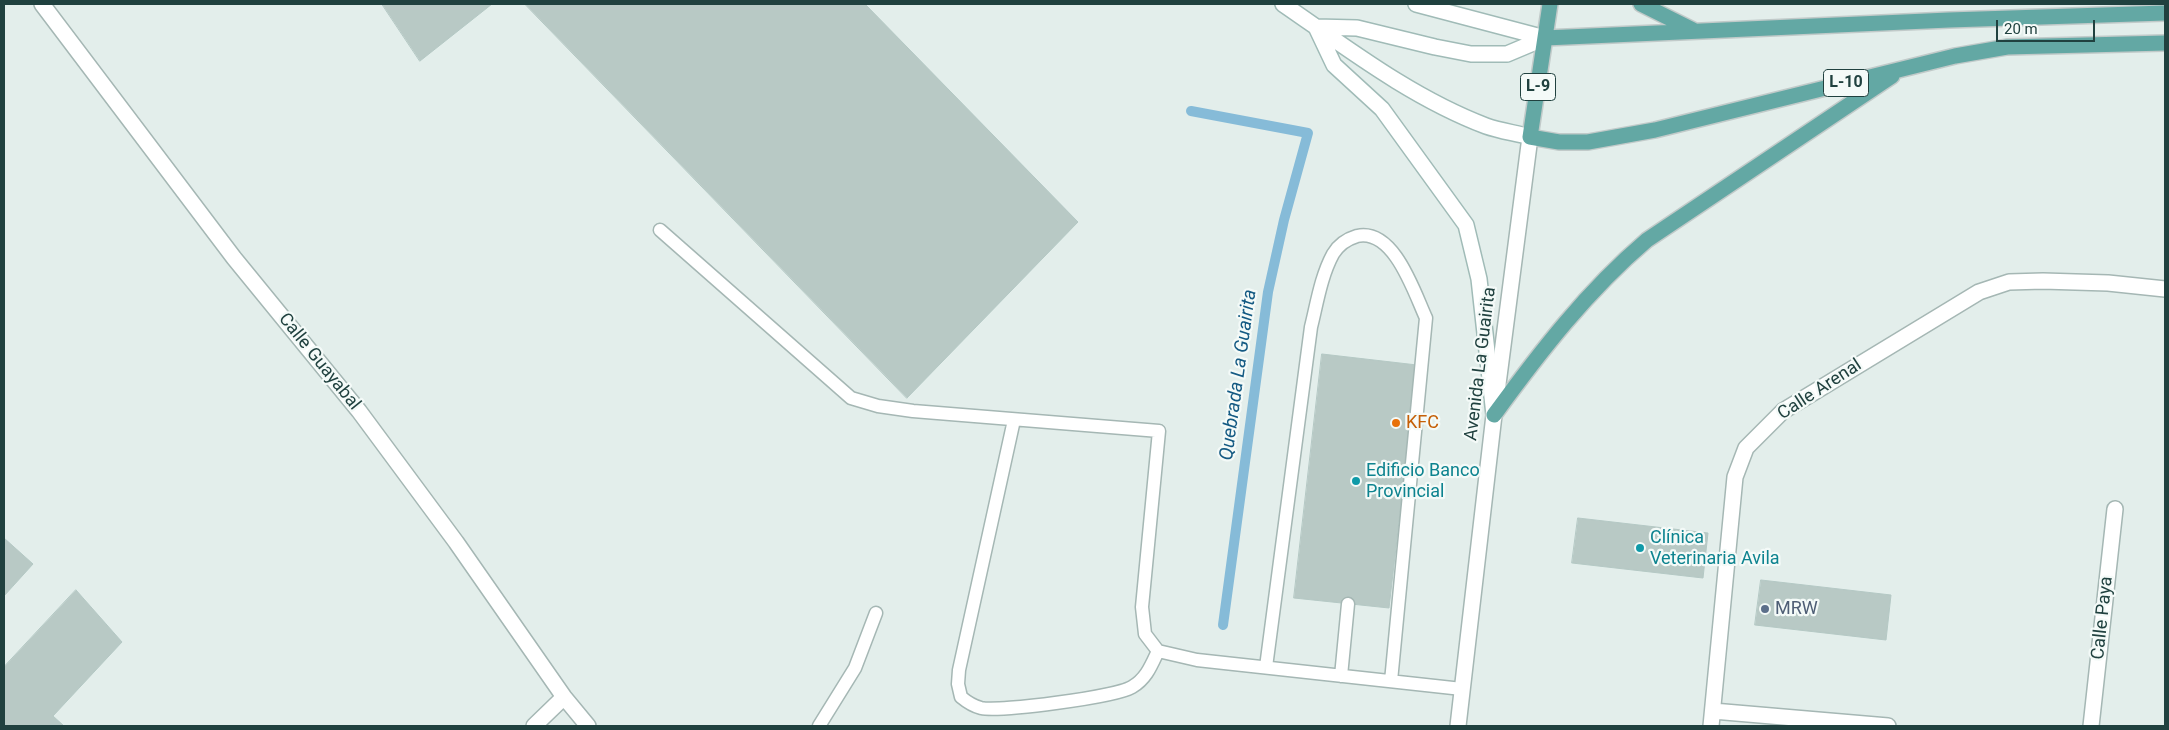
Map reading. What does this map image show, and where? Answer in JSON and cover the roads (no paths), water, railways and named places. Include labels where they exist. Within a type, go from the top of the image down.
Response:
[{"type":"main road","name":"L-9","points":[[1545,38],[1550,4]]},
{"type":"main road","points":[[1641,4],[1695,31]]},
{"type":"main road","points":[[1545,38],[2165,13]]},
{"type":"main road","name":"Avenida La Guairita","points":[[1530,137],[1545,38]]},
{"type":"main road","name":"L-10","points":[[1530,137],[1559,142],[1588,142],[1645,132],[1956,56],[2007,47],[2165,43]]},
{"type":"main road","name":"L-10","points":[[1494,415],[1561,326],[1619,264],[1647,240],[1900,71]]},
{"type":"street","name":"Calle Guayabal","points":[[42,4],[228,250],[359,411],[456,542],[564,697],[588,726]]},
{"type":"street","name":"L-10","points":[[1283,4],[1407,87],[1447,109],[1487,126],[1530,137]]},
{"type":"street","points":[[1416,4],[1545,38]]},
{"type":"street","points":[[1316,27],[1334,66],[1382,110],[1466,225],[1479,279],[1494,415]]},
{"type":"street","name":"L-9","points":[[1316,27],[1356,28],[1434,48],[1471,54],[1507,54],[1545,38]]},
{"type":"street","name":"Avenida La Guairita","points":[[1458,726],[1494,415],[1530,137]]},
{"type":"street","name":"Calle Arenal","points":[[1712,719],[1735,477],[1746,448],[1763,429],[1783,411],[1980,292],[2009,282],[2043,281],[2108,283],[2165,289]]},
{"type":"street","name":"Calle Paya","points":[[2091,726],[2115,509]]},
{"type":"street","points":[[534,726],[564,697]]},
{"type":"street","points":[[1712,719],[1888,726]]},
{"type":"lane","points":[[660,230],[852,398],[878,406],[1014,420],[1159,431],[1142,607],[1145,634],[1158,651],[1181,658],[1462,689]]},
{"type":"lane","points":[[1266,667],[1311,327],[1323,278],[1334,252],[1346,239],[1365,235],[1379,240],[1392,250],[1408,278],[1426,318],[1391,681]]},
{"type":"lane","points":[[1014,420],[959,670],[958,684],[961,697],[970,704],[982,708],[1056,702],[1108,695],[1131,688],[1148,673],[1158,651]]},
{"type":"lane","points":[[1341,676],[1348,604]]},
{"type":"lane","points":[[819,726],[855,668],[876,613]]},
{"type":"waterway","name":"Quebrada La Guairita","points":[[1191,111],[1308,133],[1284,220],[1268,292],[1223,625]]},
{"type":"place","name":"KFC","points":[[1396,423]]},
{"type":"place","name":"Edificio Banco Provincial","points":[[1356,481]]},
{"type":"place","name":"Clínica Veterinaria Avila","points":[[1640,548]]},
{"type":"place","name":"MRW","points":[[1765,609]]}]
